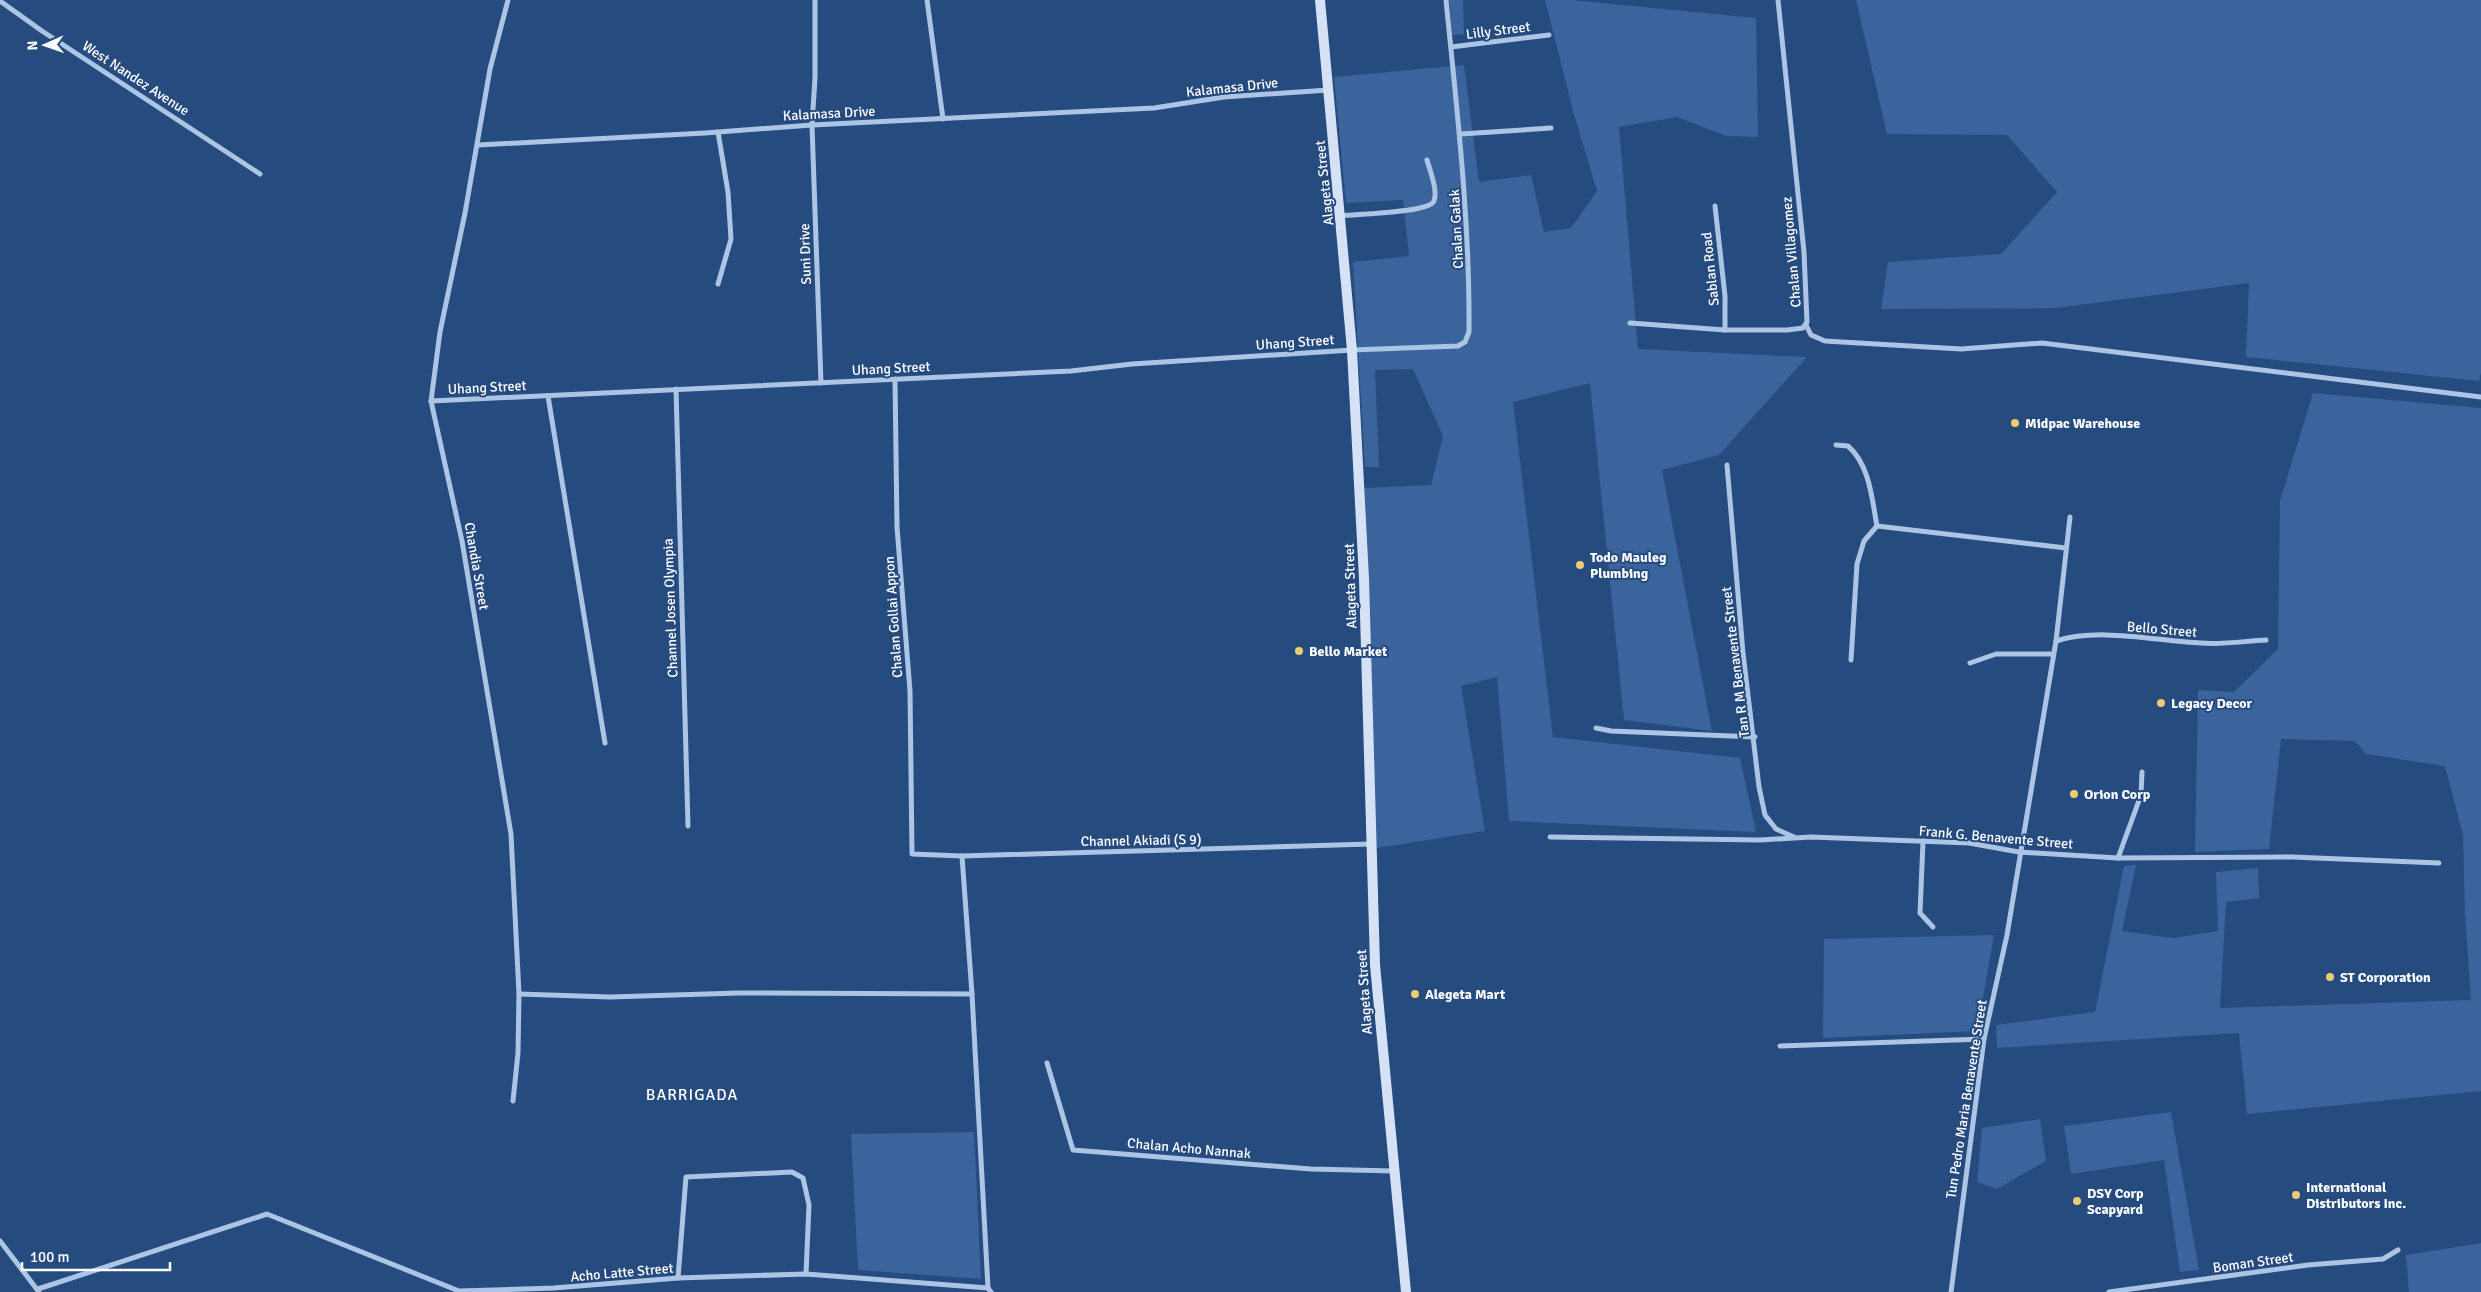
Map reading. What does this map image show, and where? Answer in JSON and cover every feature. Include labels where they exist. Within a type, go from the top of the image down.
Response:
[{"type":"main road","name":"Alageta Street","points":[[1320,0],[1352,350],[1364,579],[1370,844],[1377,997],[1406,1292]]},
{"type":"street","points":[[478,145],[490,69],[508,0]]},
{"type":"street","name":"Suni Drive","points":[[815,0],[815,78],[812,124],[821,383]]},
{"type":"street","points":[[927,0],[943,119]]},
{"type":"street","name":"Chalan Galak","points":[[1352,350],[1453,348],[1465,342],[1469,332],[1469,276],[1461,134],[1446,0]]},
{"type":"street","name":"Chalan Villagomez","points":[[1630,323],[1725,330],[1793,330],[1806,325],[1808,314],[1804,252],[1778,0]]},
{"type":"street","name":"West Nandez Avenue","points":[[0,1],[42,31],[260,174]]},
{"type":"street","name":"Lilly Street","points":[[1451,47],[1549,34]]},
{"type":"street","name":"Kalamasa Drive","points":[[478,145],[718,132],[812,124],[1154,108],[1224,96],[1328,90]]},
{"type":"street","points":[[1461,134],[1550,128]]},
{"type":"street","points":[[718,132],[728,192],[731,239],[718,284]]},
{"type":"street","name":"Chandia Street","points":[[478,145],[440,332],[431,401],[462,541],[511,834],[519,994],[518,1053],[513,1101]]},
{"type":"street","points":[[1341,216],[1418,209],[1430,206],[1434,201],[1434,193],[1427,160]]},
{"type":"street","name":"Sablan Road","points":[[1715,206],[1725,296],[1725,330]]},
{"type":"street","points":[[1806,325],[1811,335],[1825,341],[1961,349],[2042,342],[2481,397]]},
{"type":"street","name":"Uhang Street","points":[[431,401],[1071,371],[1132,364],[1352,350]]},
{"type":"street","name":"Chalan Gollai Appon","points":[[895,379],[896,513],[910,691],[912,854]]},
{"type":"street","name":"Channel Josen Olympia","points":[[676,390],[688,826]]},
{"type":"street","points":[[548,396],[605,743]]},
{"type":"street","points":[[1836,445],[1848,446],[1859,459],[1870,491],[1877,526]]},
{"type":"street","name":"Tan R M Benavente Street","points":[[1726,465],[1743,654],[1755,737],[1759,787],[1765,815],[1776,829],[1797,838]]},
{"type":"street","name":"Tun Pedro Maria Benavente Street","points":[[1951,1292],[1984,1039],[2007,934],[2019,852],[2056,641],[2070,517]]},
{"type":"street","points":[[1877,526],[2066,548]]},
{"type":"street","points":[[1851,660],[1857,564],[1864,541],[1877,526]]},
{"type":"street","name":"Bello Street","points":[[2056,641],[2071,636],[2127,637],[2203,644],[2266,640]]},
{"type":"street","points":[[1970,664],[1996,654],[2053,654]]},
{"type":"street","points":[[1596,728],[1611,731],[1755,737]]},
{"type":"street","points":[[2118,858],[2141,794],[2142,772]]},
{"type":"street","name":"Frank G. Benavente Street","points":[[1550,837],[1760,840],[1797,838],[1923,841],[1969,843],[2019,852],[2118,858],[2292,857],[2439,863]]},
{"type":"street","points":[[1923,841],[1920,913],[1933,927]]},
{"type":"street","name":"Channel Akiadi (S 9)","points":[[912,854],[962,856],[1370,844]]},
{"type":"street","points":[[962,856],[990,1290]]},
{"type":"street","points":[[519,994],[610,997],[738,993],[972,994]]},
{"type":"street","points":[[1780,1046],[1984,1039]]},
{"type":"street","name":"Chalan Acho Nannak","points":[[1047,1063],[1073,1150],[1311,1169],[1394,1171]]},
{"type":"street","points":[[678,1278],[686,1177],[792,1172],[803,1178],[809,1205],[806,1274]]},
{"type":"street","name":"Acho Latte Street","points":[[39,1291],[267,1214],[459,1291],[554,1290],[678,1278],[806,1274],[990,1290]]},
{"type":"street","points":[[0,1241],[39,1291]]},
{"type":"street","name":"Boman Street","points":[[2109,1292],[2308,1265],[2383,1259],[2398,1250]]},
{"type":"shaded area","points":[[1449,0],[1463,0],[1464,34],[1452,35]]},
{"type":"shaded area","points":[[1545,0],[1571,0],[1756,18],[1758,137],[1726,136],[1677,117],[1619,127],[1638,349],[1807,357],[1719,455],[1662,470],[1712,731],[1624,720],[1590,383],[1513,402],[1553,737],[1740,758],[1756,832],[1509,821],[1497,677],[1461,686],[1485,831],[1370,849],[1362,488],[1431,485],[1443,436],[1413,369],[1375,370],[1379,467],[1365,467],[1353,262],[1409,256],[1403,200],[1346,203],[1334,77],[1464,65],[1479,182],[1531,175],[1544,232],[1571,228],[1597,191],[1573,111]]},
{"type":"shaded area","points":[[1856,0],[2481,0],[2481,373],[2479,381],[2246,357],[2249,283],[2056,308],[1881,309],[1888,262],[2001,254],[2057,192],[2007,135],[1887,134]]},
{"type":"shaded area","points":[[2313,393],[2481,408],[2481,1091],[2247,1114],[2239,1033],[1997,1048],[1996,1025],[2095,1012],[2124,866],[2136,865],[2122,931],[2173,938],[2218,931],[2216,872],[2258,868],[2259,898],[2226,902],[2220,1008],[2471,1000],[2465,913],[2463,835],[2445,766],[2366,754],[2355,741],[2281,739],[2269,849],[2195,852],[2198,690],[2234,692],[2278,649],[2280,501]]},
{"type":"shaded area","points":[[1994,935],[1977,1031],[1823,1038],[1824,939]]},
{"type":"shaded area","points":[[2171,1112],[2199,1270],[2180,1272],[2164,1160],[2071,1174],[2064,1126]]},
{"type":"shaded area","points":[[2040,1119],[2046,1161],[1997,1189],[1977,1182],[1982,1128]]},
{"type":"shaded area","points":[[974,1132],[981,1279],[858,1270],[851,1134]]},
{"type":"shaded area","points":[[2481,1243],[2481,1292],[2409,1292],[2406,1255]]},
{"type":"place","name":"Midpac Warehouse","points":[[2015,423]]},
{"type":"place","name":"Todo Mauleg Plumbing","points":[[1580,565]]},
{"type":"place","name":"Bello Market","points":[[1299,651]]},
{"type":"place","name":"Legacy Decor","points":[[2161,703]]},
{"type":"place","name":"Orion Corp","points":[[2074,794]]},
{"type":"place","name":"ST Corporation","points":[[2330,977]]},
{"type":"place","name":"Alegeta Mart","points":[[1415,994]]},
{"type":"place","name":"International Distributors Inc.","points":[[2296,1195]]},
{"type":"place","name":"DSY Corp Scapyard","points":[[2077,1201]]},
{"type":"district","name":"BARRIGADA","points":[[692,1094]]}]
